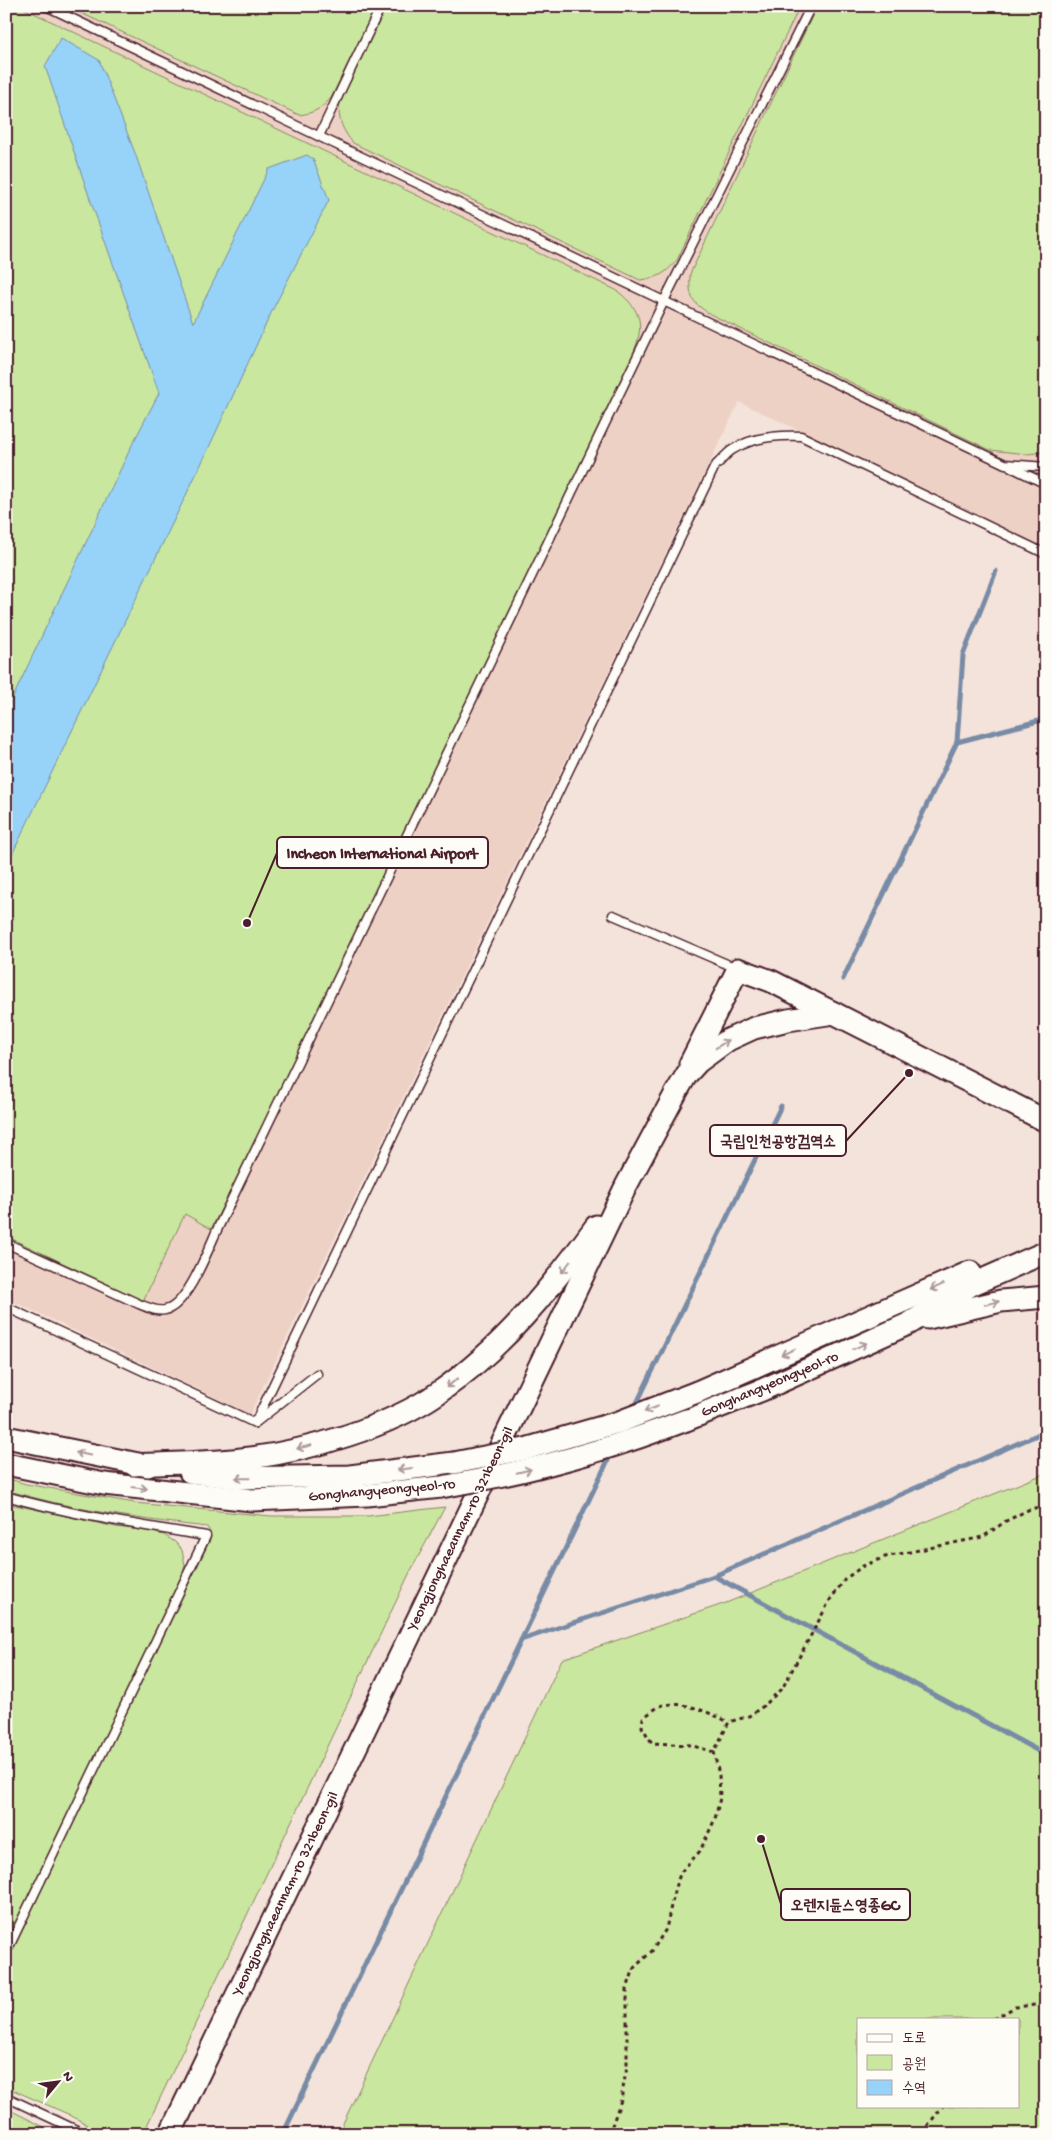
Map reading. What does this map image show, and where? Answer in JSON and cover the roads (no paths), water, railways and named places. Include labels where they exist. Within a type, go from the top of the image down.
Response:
[{"type":"street","points":[[677,1091],[738,969],[770,981],[1046,1121]]},
{"type":"street","name":"Yeongjonghaeannam-ro 321beon-gil","points":[[170,2134],[626,1186],[687,1074],[713,1050],[734,1037],[754,1028],[788,1020],[834,1013]]},
{"type":"street","points":[[134,1465],[228,1460],[301,1448],[340,1438],[387,1420],[438,1394],[478,1362],[520,1321],[561,1274],[626,1186]]},
{"type":"street","name":"Gonghangyeongyeol-ro","points":[[6,1437],[134,1465],[239,1478],[350,1476],[454,1463],[535,1447],[619,1422],[696,1392],[1046,1239]]},
{"type":"street","points":[[910,1323],[971,1285],[1046,1252]]},
{"type":"street","points":[[910,1323],[1001,1301],[1046,1297]]},
{"type":"street","name":"Gonghangyeongyeol-ro","points":[[6,1464],[104,1484],[252,1500],[367,1495],[441,1487],[501,1477],[576,1459],[644,1437],[762,1390],[910,1323]]},
{"type":"lane","points":[[46,6],[663,303],[1046,484]]},
{"type":"lane","points":[[319,136],[381,6]]},
{"type":"lane","points":[[6,1243],[148,1308],[157,1311],[167,1310],[180,1302],[199,1269],[663,303],[811,6]]},
{"type":"lane","points":[[255,1424],[715,466],[732,450],[753,441],[778,435],[800,436],[1046,554]]},
{"type":"lane","points":[[1005,464],[1046,467]]},
{"type":"lane","points":[[614,915],[738,969]]},
{"type":"lane","points":[[6,1307],[255,1424]]},
{"type":"lane","points":[[255,1424],[316,1374]]},
{"type":"lane","points":[[6,1496],[112,1521],[206,1536],[6,1953]]},
{"type":"lane","points":[[6,2097],[85,2134]]},
{"type":"water","points":[[61,38],[99,60],[135,153],[193,323],[269,169],[307,155],[313,159],[329,200],[273,309],[204,458],[6,867],[6,712],[132,445],[159,393],[45,66]]},
{"type":"waterway","points":[[843,979],[957,742],[963,655],[996,571]]},
{"type":"waterway","points":[[957,742],[1046,719]]},
{"type":"waterway","points":[[634,1409],[781,1106]]},
{"type":"waterway","points":[[521,1640],[714,1576],[1046,1431]]},
{"type":"waterway","points":[[283,2134],[612,1452]]},
{"type":"waterway","points":[[714,1576],[1046,1755]]},
{"type":"place","name":"Incheon International Airport","points":[[247,923]]},
{"type":"place","name":"국립인천공항검역소","points":[[909,1073]]},
{"type":"place","name":"오렌지듄스영종GC","points":[[761,1839]]}]
